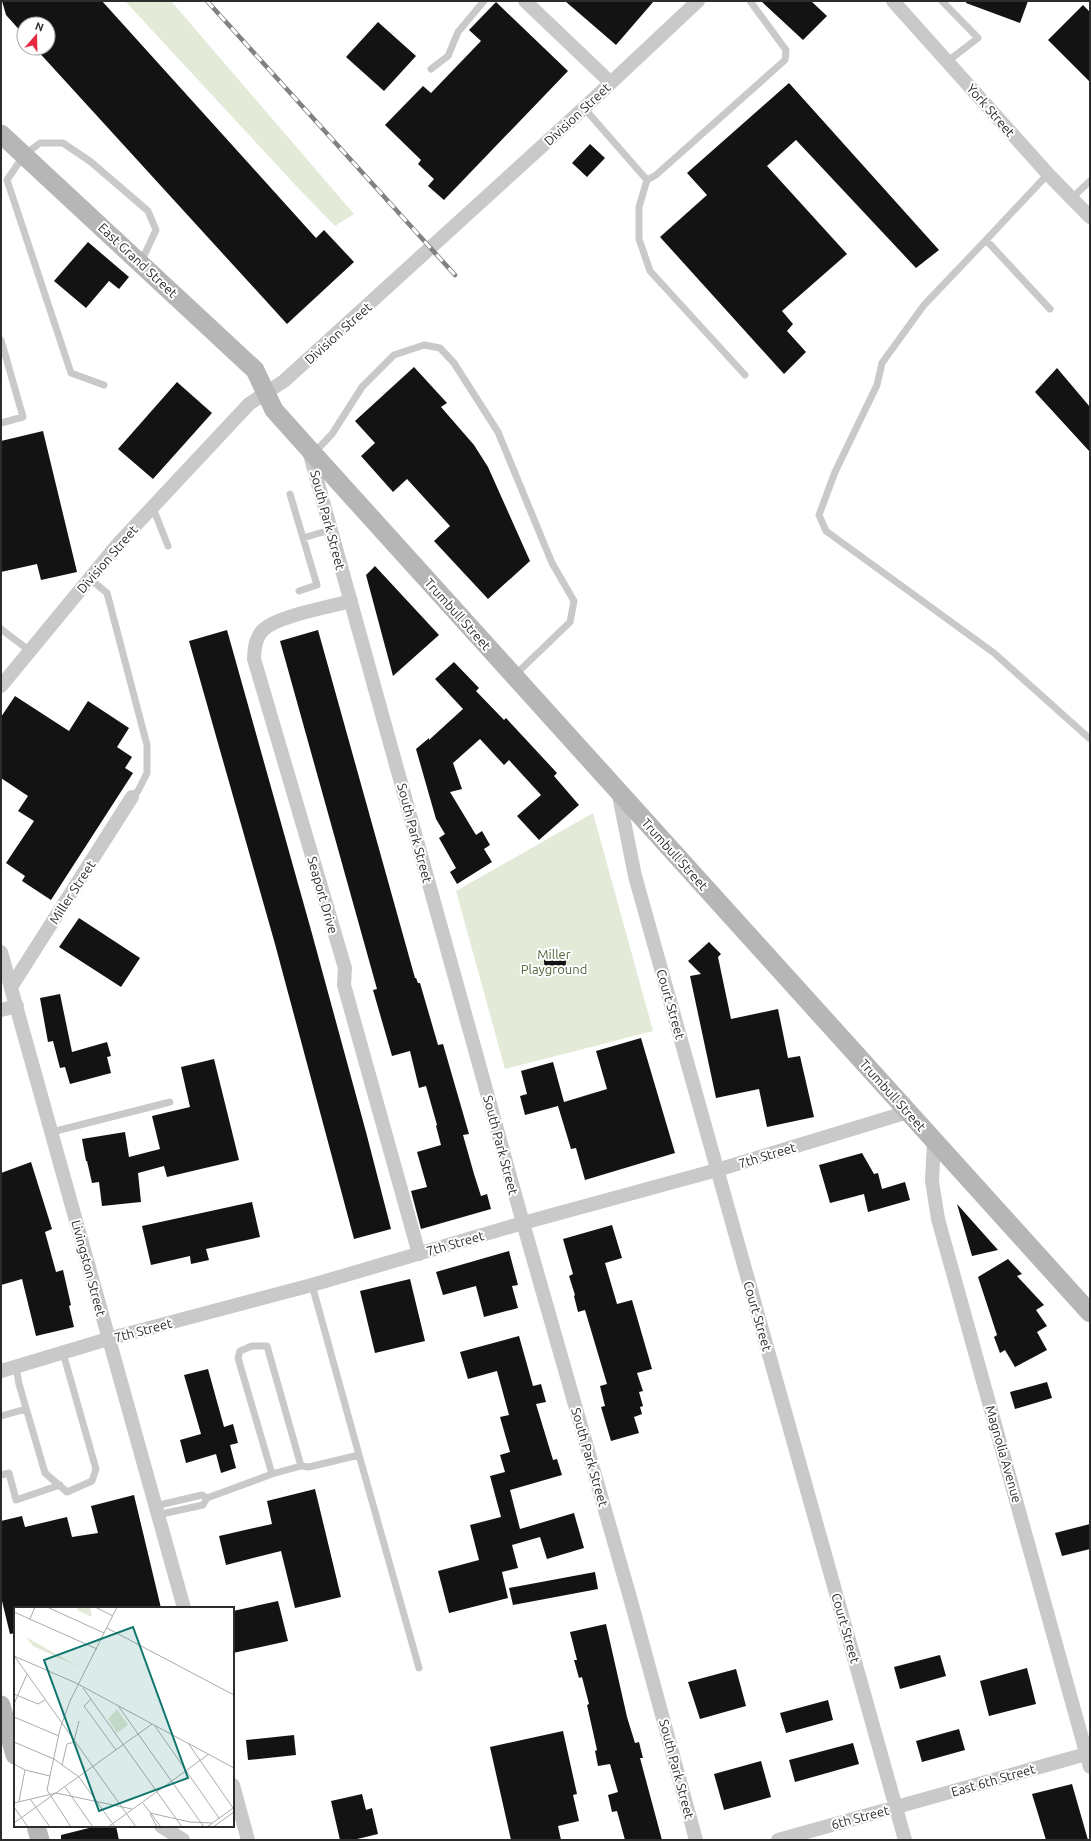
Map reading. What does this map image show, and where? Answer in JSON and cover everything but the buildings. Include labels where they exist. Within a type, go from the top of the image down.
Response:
[{"type":"street","points":[[525,1],[611,83]]},
{"type":"street","name":"Division Street","points":[[1,686],[118,544],[249,404],[284,381],[584,108],[698,1]]},
{"type":"street","name":"York Street","points":[[893,1],[1048,174],[1090,217]]},
{"type":"street","name":"East Grand Street","points":[[1,134],[141,262],[255,370],[266,392]]},
{"type":"street","name":"Trumbull Street","points":[[266,392],[274,410],[1090,1312]]},
{"type":"street","name":"South Park Street","points":[[311,451],[330,530],[523,1223],[629,1593],[696,1840]]},
{"type":"street","name":"Seaport Drive","points":[[351,601],[275,621],[262,631],[254,644],[254,659],[344,968],[344,985],[419,1254]]},
{"type":"street","name":"Court Street","points":[[618,791],[635,876],[905,1840]]},
{"type":"street","name":"Miller Street","points":[[11,987],[132,797]]},
{"type":"street","name":"Livingston Street","points":[[1,952],[184,1607]]},
{"type":"street","points":[[1,1010],[17,1006]]},
{"type":"street","name":"7th Street","points":[[1,1371],[108,1339],[312,1285],[523,1223],[717,1170],[908,1112]]},
{"type":"street","name":"Magnolia Avenue","points":[[934,1140],[932,1181],[938,1219],[1089,1758]]},
{"type":"street","points":[[1,1705],[14,1751]]},
{"type":"street","name":"East 6th Street","points":[[896,1808],[1089,1758]]},
{"type":"street","points":[[234,1789],[248,1840]]},
{"type":"street","name":"6th Street","points":[[778,1840],[896,1808]]},
{"type":"street","points":[[36,1827],[40,1840]]},
{"type":"street","points":[[163,1827],[183,1840]]},
{"type":"lane","points":[[431,69],[448,56],[458,32],[484,1]]},
{"type":"lane","points":[[745,375],[650,271],[639,239],[639,207],[647,180],[656,175],[785,60],[786,50],[750,1]]},
{"type":"lane","points":[[942,1],[978,38],[948,61]]},
{"type":"lane","points":[[584,108],[647,180]]},
{"type":"lane","points":[[104,386],[71,373],[7,180],[24,155],[40,143],[63,143],[91,162],[148,211],[156,230],[141,262]]},
{"type":"lane","points":[[1048,174],[924,305],[882,364],[877,385],[835,472],[819,515],[826,531],[994,653],[1090,739]]},
{"type":"lane","points":[[1072,198],[1090,181]]},
{"type":"lane","points":[[986,240],[1050,308]]},
{"type":"lane","points":[[1,340],[23,417],[1,423]]},
{"type":"lane","points":[[311,451],[332,434],[362,387],[394,355],[424,345],[440,348],[454,363],[498,432],[552,563],[574,601],[570,622],[514,676]]},
{"type":"lane","points":[[290,494],[317,585],[299,591]]},
{"type":"lane","points":[[153,508],[168,546]]},
{"type":"lane","points":[[304,538],[330,530]]},
{"type":"lane","points":[[90,579],[107,593],[147,745],[147,773],[138,791],[132,797]]},
{"type":"lane","points":[[1,629],[30,651]]},
{"type":"lane","points":[[52,1132],[170,1102]]},
{"type":"lane","points":[[312,1285],[419,1668]]},
{"type":"lane","points":[[272,1474],[238,1358],[240,1351],[252,1346],[267,1346],[301,1466]]},
{"type":"lane","points":[[16,1367],[19,1384],[45,1473],[68,1492],[92,1481],[96,1470],[63,1353]]},
{"type":"lane","points":[[1,1416],[26,1409]]},
{"type":"lane","points":[[156,1510],[203,1505],[207,1498],[272,1474],[301,1466],[308,1467],[359,1455]]},
{"type":"lane","points":[[1,1475],[9,1473],[16,1500],[60,1485]]},
{"type":"green space","points":[[125,1],[171,1],[354,214],[335,226]]},
{"type":"green space","name":"Miller Playground","points":[[593,813],[653,1031],[505,1069],[456,891]]},
{"type":"railway","points":[[207,1],[455,275]]}]
